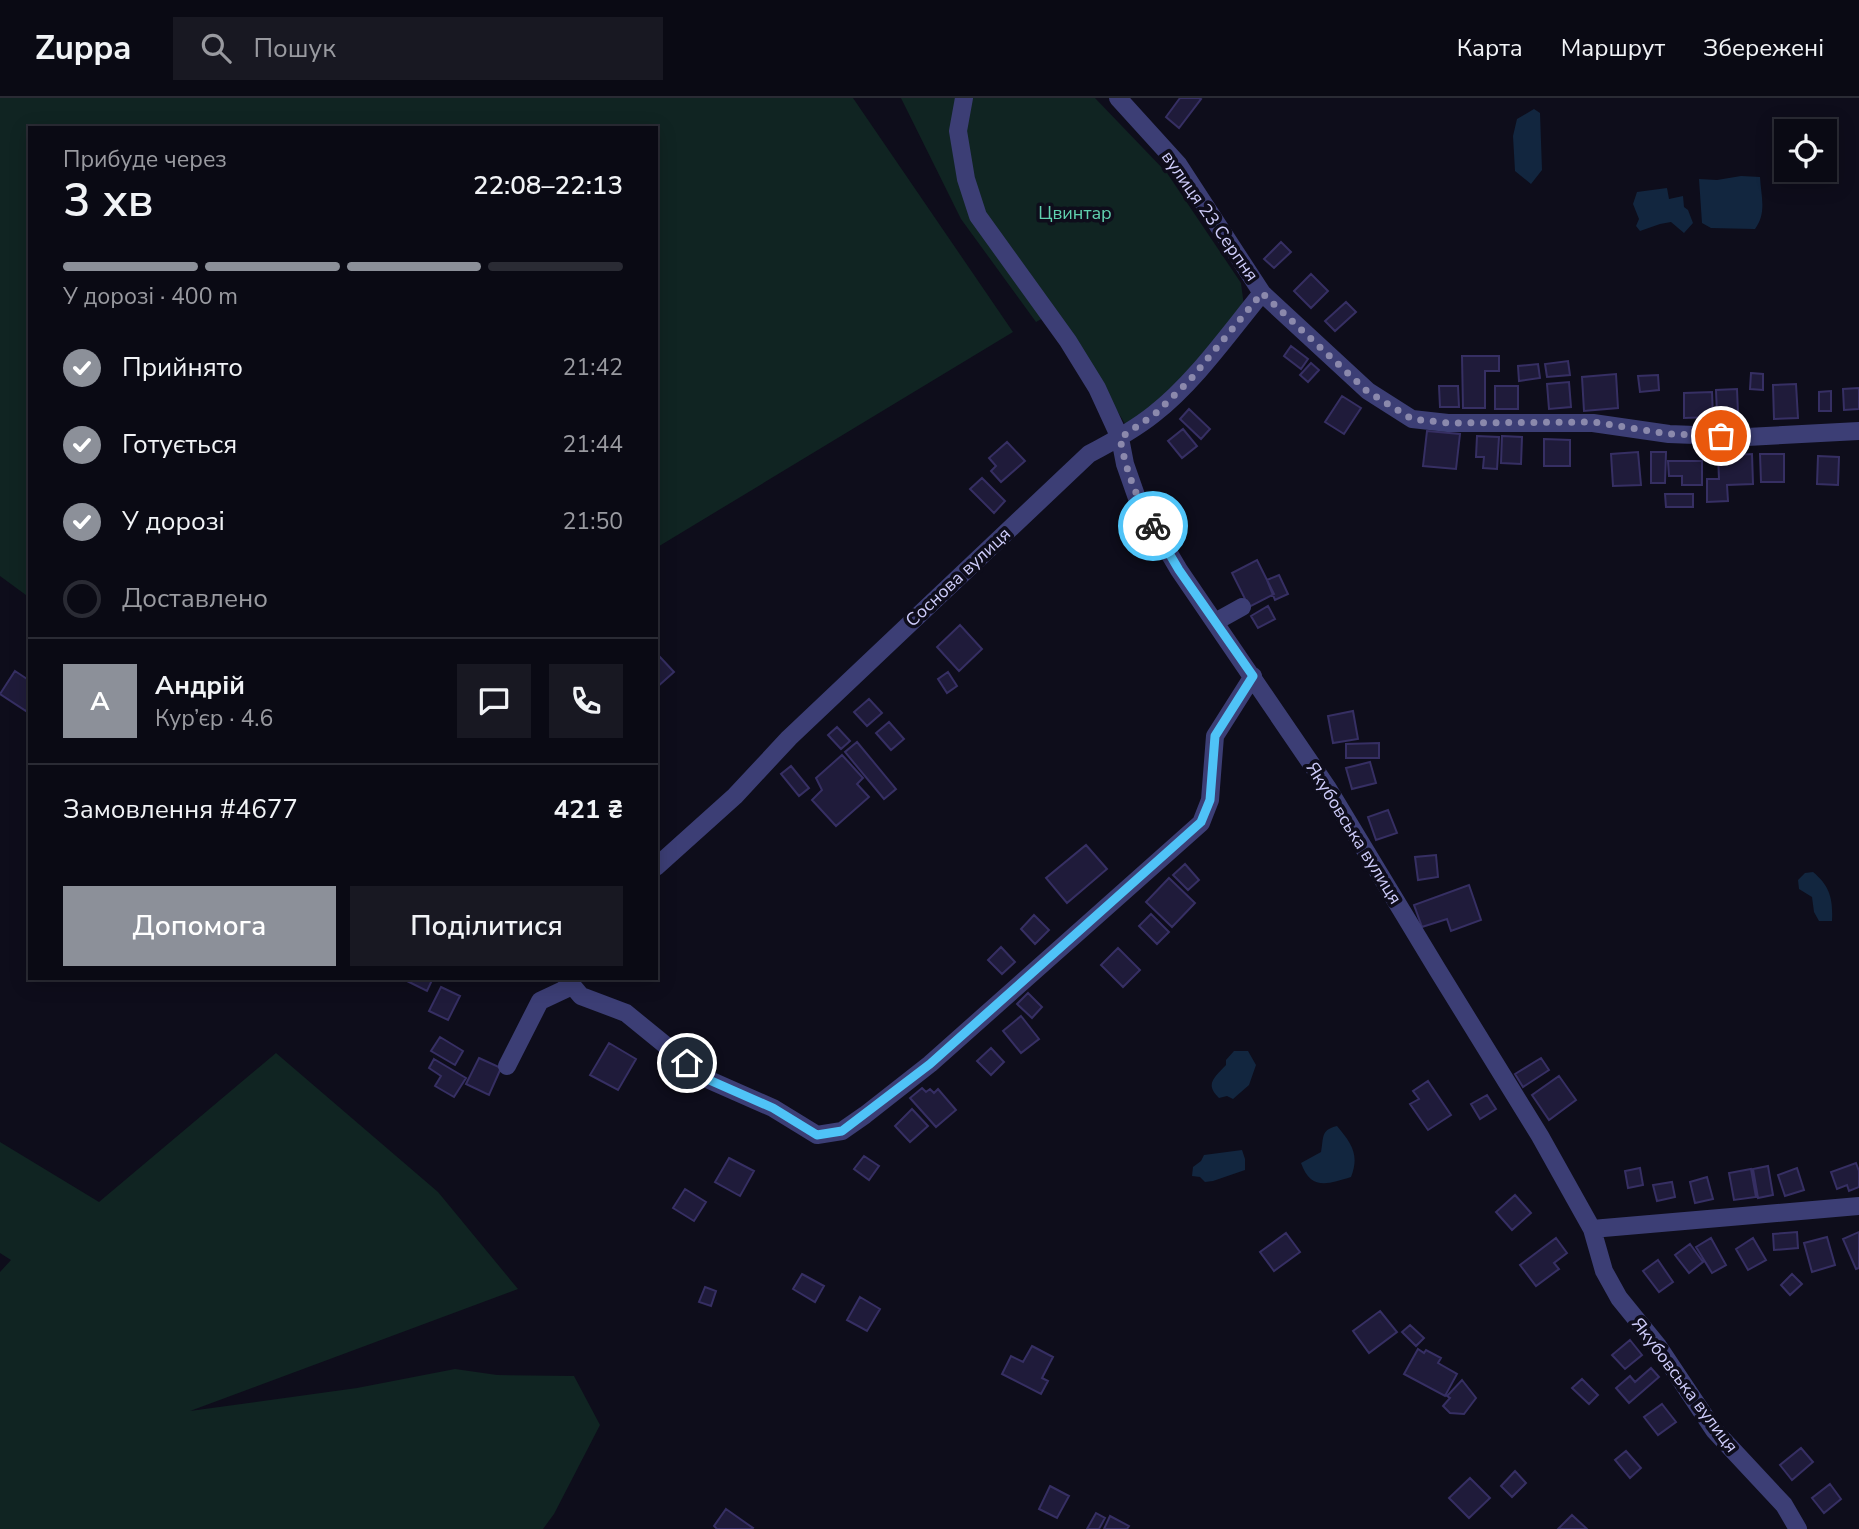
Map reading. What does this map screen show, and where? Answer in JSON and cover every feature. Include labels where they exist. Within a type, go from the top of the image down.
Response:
[{"type":"street","name":"Якубовська вулиця","points":[[964,98],[958,131],[966,179],[978,216],[1068,341],[1097,388],[1120,438],[1125,464],[1138,501],[1179,570],[1327,787],[1540,1136],[1592,1229],[1604,1271],[1619,1298],[1658,1346],[1714,1430],[1784,1505],[1798,1529]]},
{"type":"street","name":"вулиця 23 Серпня","points":[[1118,98],[1178,164],[1262,293],[1367,391],[1412,419],[1448,423],[1593,422],[1669,434],[1747,437],[1859,431]]},
{"type":"street","name":"Соснова вулиця","points":[[658,865],[734,796],[789,738],[1089,454],[1120,438],[1155,414],[1190,380],[1262,293]]},
{"type":"street","points":[[1215,622],[1242,607]]},
{"type":"street","points":[[507,1066],[540,1001],[569,982],[581,996],[626,1013],[707,1079],[773,1108],[817,1135],[842,1131],[930,1064],[1201,822],[1210,800],[1215,736],[1253,676]]},
{"type":"street","points":[[1592,1229],[1859,1206]]},
{"type":"green space","points":[[0,98],[853,98],[1013,332],[658,547],[658,126],[28,126],[28,597],[0,576]]},
{"type":"green space","name":"Цвинтар","points":[[901,98],[1095,98],[1167,173],[1241,283],[1244,306],[1186,374],[1127,427],[1056,311],[1036,322],[961,219]]},
{"type":"green space","points":[[276,1053],[438,1192],[518,1289],[190,1411],[357,1388],[455,1369],[497,1375],[574,1376],[600,1425],[554,1514],[543,1529],[0,1529],[0,1272],[11,1260],[0,1253],[0,1142],[99,1202]]},
{"type":"water","points":[[1534,109],[1540,113],[1542,170],[1531,184],[1515,171],[1513,136],[1517,119]]},
{"type":"water","points":[[1741,176],[1760,177],[1762,211],[1755,229],[1711,228],[1702,223],[1699,179],[1717,180]]},
{"type":"water","points":[[1667,188],[1669,199],[1683,196],[1684,207],[1693,223],[1684,233],[1671,222],[1640,231],[1636,226],[1639,219],[1633,204],[1637,192]]},
{"type":"water","points":[[1813,872],[1823,882],[1829,894],[1832,921],[1819,921],[1814,912],[1812,897],[1799,889],[1798,880],[1805,873]]},
{"type":"water","points":[[1234,1051],[1248,1051],[1256,1065],[1249,1085],[1233,1099],[1227,1096],[1219,1098],[1212,1089],[1213,1081]]},
{"type":"water","points":[[1337,1126],[1353,1149],[1355,1162],[1351,1177],[1328,1183],[1315,1182],[1305,1172],[1301,1163],[1321,1152],[1325,1132]]},
{"type":"water","points":[[1242,1150],[1245,1170],[1205,1182],[1200,1177],[1192,1176],[1193,1167],[1204,1155]]},
{"type":"building","points":[[1180,98],[1201,99],[1179,128],[1166,117]]},
{"type":"building","points":[[1281,242],[1291,252],[1274,268],[1264,259]]},
{"type":"building","points":[[1311,274],[1328,291],[1311,308],[1294,291]]},
{"type":"building","points":[[1346,302],[1356,312],[1335,331],[1325,321]]},
{"type":"building","points":[[1291,346],[1308,359],[1301,369],[1284,356]]},
{"type":"building","points":[[1462,356],[1499,356],[1499,371],[1485,371],[1485,408],[1463,408]]},
{"type":"building","points":[[1568,361],[1570,375],[1547,377],[1545,364]]},
{"type":"building","points":[[1311,363],[1319,370],[1308,382],[1300,375]]},
{"type":"building","points":[[1538,364],[1540,378],[1519,381],[1518,366]]},
{"type":"building","points":[[1751,373],[1763,374],[1763,390],[1750,389]]},
{"type":"building","points":[[1616,374],[1618,408],[1584,411],[1582,377]]},
{"type":"building","points":[[1658,375],[1659,390],[1640,392],[1638,376]]},
{"type":"building","points":[[1569,382],[1571,407],[1549,409],[1547,384]]},
{"type":"building","points":[[1796,384],[1798,418],[1774,419],[1773,385]]},
{"type":"building","points":[[1439,386],[1458,386],[1459,407],[1440,407]]},
{"type":"building","points":[[1495,386],[1518,386],[1518,409],[1495,409]]},
{"type":"building","points":[[1859,388],[1859,409],[1844,410],[1843,389]]},
{"type":"building","points":[[1737,389],[1738,413],[1717,414],[1716,390]]},
{"type":"building","points":[[1831,391],[1831,411],[1819,411],[1819,392]]},
{"type":"building","points":[[1712,392],[1713,417],[1684,418],[1684,393]]},
{"type":"building","points":[[1342,396],[1361,408],[1344,434],[1325,422]]},
{"type":"building","points":[[1189,409],[1210,429],[1201,439],[1180,419]]},
{"type":"building","points":[[1183,429],[1197,446],[1182,458],[1168,441]]},
{"type":"building","points":[[1427,431],[1460,434],[1456,469],[1423,466]]},
{"type":"building","points":[[1477,436],[1499,437],[1497,469],[1483,468],[1484,457],[1476,457]]},
{"type":"building","points":[[1502,436],[1522,437],[1521,464],[1501,463]]},
{"type":"building","points":[[1544,439],[1570,440],[1570,466],[1544,466]]},
{"type":"building","points":[[1007,442],[1025,461],[1001,482],[991,471],[996,466],[989,458]]},
{"type":"building","points":[[1638,452],[1641,485],[1613,486],[1611,454]]},
{"type":"building","points":[[1651,452],[1666,452],[1665,483],[1651,483]]},
{"type":"building","points":[[1752,454],[1753,484],[1727,485],[1728,501],[1707,502],[1707,479],[1719,479],[1718,456]]},
{"type":"building","points":[[1760,454],[1784,454],[1784,482],[1761,482]]},
{"type":"building","points":[[1818,456],[1839,457],[1838,485],[1817,484]]},
{"type":"building","points":[[1668,461],[1702,461],[1702,485],[1682,485],[1682,476],[1669,476]]},
{"type":"building","points":[[982,478],[1005,501],[994,513],[970,489]]},
{"type":"building","points":[[1665,494],[1693,494],[1693,507],[1666,507]]},
{"type":"building","points":[[1257,560],[1274,594],[1249,607],[1232,573]]},
{"type":"building","points":[[1279,575],[1288,594],[1275,600],[1267,580]]},
{"type":"building","points":[[1268,606],[1275,619],[1258,628],[1251,616]]},
{"type":"building","points":[[960,625],[982,649],[959,671],[937,647]]},
{"type":"building","points":[[660,657],[674,672],[658,686]]},
{"type":"building","points":[[15,671],[28,680],[26,711],[0,694]]},
{"type":"building","points":[[948,672],[957,686],[947,693],[938,679]]},
{"type":"building","points":[[869,699],[882,713],[867,726],[854,712]]},
{"type":"building","points":[[1353,711],[1358,739],[1333,743],[1328,716]]},
{"type":"building","points":[[889,722],[904,739],[891,750],[876,733]]},
{"type":"building","points":[[837,727],[850,741],[841,749],[828,735]]},
{"type":"building","points":[[857,742],[896,789],[884,799],[845,752]]},
{"type":"building","points":[[1379,743],[1379,758],[1346,758],[1346,744]]},
{"type":"building","points":[[842,755],[863,778],[857,784],[869,797],[836,826],[812,800],[822,790],[816,778]]},
{"type":"building","points":[[1370,762],[1376,783],[1352,789],[1346,768]]},
{"type":"building","points":[[791,766],[809,788],[799,796],[781,774]]},
{"type":"building","points":[[1388,810],[1397,833],[1376,840],[1368,817]]},
{"type":"building","points":[[1086,845],[1107,869],[1067,903],[1046,878]]},
{"type":"building","points":[[1436,855],[1438,877],[1418,880],[1415,857]]},
{"type":"building","points":[[1185,864],[1199,880],[1188,890],[1173,875]]},
{"type":"building","points":[[1169,878],[1195,903],[1172,927],[1146,902]]},
{"type":"building","points":[[1469,885],[1481,920],[1451,931],[1447,919],[1422,927],[1414,905]]},
{"type":"building","points":[[1151,914],[1169,932],[1157,944],[1139,926]]},
{"type":"building","points":[[1034,915],[1049,930],[1035,944],[1021,929]]},
{"type":"building","points":[[1001,947],[1015,962],[1002,974],[988,960]]},
{"type":"building","points":[[1118,948],[1140,970],[1123,987],[1101,965]]},
{"type":"building","points":[[405,980],[432,980],[427,991]]},
{"type":"building","points":[[441,987],[460,996],[448,1020],[429,1011]]},
{"type":"building","points":[[1028,993],[1042,1007],[1032,1018],[1017,1004]]},
{"type":"building","points":[[1021,1016],[1039,1039],[1021,1053],[1003,1031]]},
{"type":"building","points":[[440,1037],[463,1051],[455,1065],[431,1051]]},
{"type":"building","points":[[609,1043],[636,1059],[618,1090],[590,1075]]},
{"type":"building","points":[[991,1048],[1004,1062],[991,1075],[977,1061]]},
{"type":"building","points":[[479,1058],[501,1068],[489,1095],[466,1084]]},
{"type":"building","points":[[1541,1058],[1549,1070],[1523,1087],[1515,1074]]},
{"type":"building","points":[[434,1059],[466,1078],[454,1097],[435,1086],[441,1076],[429,1068]]},
{"type":"building","points":[[1559,1076],[1576,1100],[1549,1120],[1532,1095]]},
{"type":"building","points":[[1428,1081],[1451,1115],[1428,1130],[1410,1104],[1419,1099],[1413,1091]]},
{"type":"building","points":[[922,1088],[926,1092],[930,1089],[934,1093],[938,1089],[956,1110],[936,1127],[910,1098]]},
{"type":"building","points":[[1487,1095],[1496,1109],[1480,1119],[1471,1104]]},
{"type":"building","points":[[912,1109],[928,1126],[910,1142],[895,1126]]},
{"type":"building","points":[[864,1156],[879,1166],[869,1180],[854,1169]]},
{"type":"building","points":[[729,1158],[754,1171],[740,1196],[715,1182]]},
{"type":"building","points":[[1856,1163],[1859,1187],[1849,1191],[1847,1185],[1837,1189],[1831,1172]]},
{"type":"building","points":[[1768,1166],[1773,1195],[1758,1198],[1753,1169]]},
{"type":"building","points":[[1640,1168],[1643,1185],[1628,1188],[1625,1171]]},
{"type":"building","points":[[1797,1168],[1804,1190],[1785,1196],[1778,1175]]},
{"type":"building","points":[[1751,1169],[1756,1197],[1734,1200],[1729,1173]]},
{"type":"building","points":[[1707,1177],[1713,1199],[1695,1203],[1690,1182]]},
{"type":"building","points":[[1672,1182],[1675,1197],[1657,1201],[1653,1185]]},
{"type":"building","points":[[685,1189],[706,1202],[694,1221],[673,1208]]},
{"type":"building","points":[[1515,1195],[1531,1213],[1512,1230],[1496,1212]]},
{"type":"building","points":[[1797,1232],[1798,1248],[1774,1250],[1773,1234]]},
{"type":"building","points":[[1859,1232],[1859,1268],[1856,1269],[1843,1239]]},
{"type":"building","points":[[1286,1233],[1300,1252],[1274,1271],[1260,1252]]},
{"type":"building","points":[[1827,1237],[1835,1265],[1812,1272],[1804,1243]]},
{"type":"building","points":[[1556,1238],[1567,1253],[1554,1263],[1559,1269],[1536,1286],[1520,1265]]},
{"type":"building","points":[[1711,1238],[1726,1265],[1712,1273],[1696,1247]]},
{"type":"building","points":[[1753,1238],[1766,1260],[1748,1270],[1736,1249]]},
{"type":"building","points":[[1690,1244],[1703,1262],[1689,1273],[1675,1255]]},
{"type":"building","points":[[1658,1260],[1673,1282],[1659,1292],[1643,1271]]},
{"type":"building","points":[[802,1274],[824,1286],[815,1302],[793,1289]]},
{"type":"building","points":[[1792,1274],[1802,1284],[1790,1295],[1781,1285]]},
{"type":"building","points":[[705,1287],[716,1291],[711,1306],[699,1302]]},
{"type":"building","points":[[860,1297],[880,1309],[867,1331],[847,1320]]},
{"type":"building","points":[[1380,1311],[1397,1332],[1369,1353],[1353,1331]]},
{"type":"building","points":[[1410,1325],[1424,1338],[1416,1346],[1402,1332]]},
{"type":"building","points":[[1630,1340],[1642,1355],[1625,1369],[1612,1355]]},
{"type":"building","points":[[1032,1346],[1053,1357],[1042,1378],[1048,1381],[1041,1394],[1002,1374],[1011,1356],[1023,1362]]},
{"type":"building","points":[[1418,1349],[1441,1358],[1438,1363],[1457,1374],[1445,1396],[1404,1374]]},
{"type":"building","points":[[1651,1368],[1659,1377],[1629,1403],[1616,1388],[1630,1376],[1635,1382]]},
{"type":"building","points":[[1582,1379],[1598,1395],[1589,1404],[1572,1388]]},
{"type":"building","points":[[1462,1380],[1476,1398],[1464,1414],[1450,1413],[1443,1406],[1450,1398],[1447,1396]]},
{"type":"building","points":[[1662,1404],[1676,1422],[1658,1435],[1644,1417]]},
{"type":"building","points":[[1801,1448],[1813,1462],[1792,1480],[1780,1465]]},
{"type":"building","points":[[1626,1451],[1641,1468],[1630,1478],[1615,1460]]},
{"type":"building","points":[[1515,1471],[1526,1483],[1512,1497],[1501,1486]]},
{"type":"building","points":[[1470,1478],[1490,1498],[1469,1518],[1449,1498]]},
{"type":"building","points":[[1830,1484],[1841,1499],[1824,1513],[1812,1498]]},
{"type":"building","points":[[1050,1486],[1069,1496],[1057,1518],[1039,1509]]},
{"type":"building","points":[[726,1509],[753,1528],[717,1529],[714,1526]]},
{"type":"building","points":[[1096,1513],[1105,1518],[1099,1529],[1087,1529]]},
{"type":"building","points":[[1572,1515],[1587,1529],[1558,1529]]},
{"type":"building","points":[[1110,1516],[1129,1526],[1127,1529],[1104,1529]]},
{"type":"way so far","points":[[1153,526],[1138,501],[1125,464],[1120,438],[1155,414],[1190,380],[1262,293],[1367,391],[1412,419],[1448,423],[1593,422],[1669,434],[1721,436]]},
{"type":"route","points":[[687,1063],[707,1079],[773,1108],[817,1135],[842,1131],[930,1064],[1201,822],[1210,800],[1215,736],[1253,676],[1179,570],[1153,526]]}]
